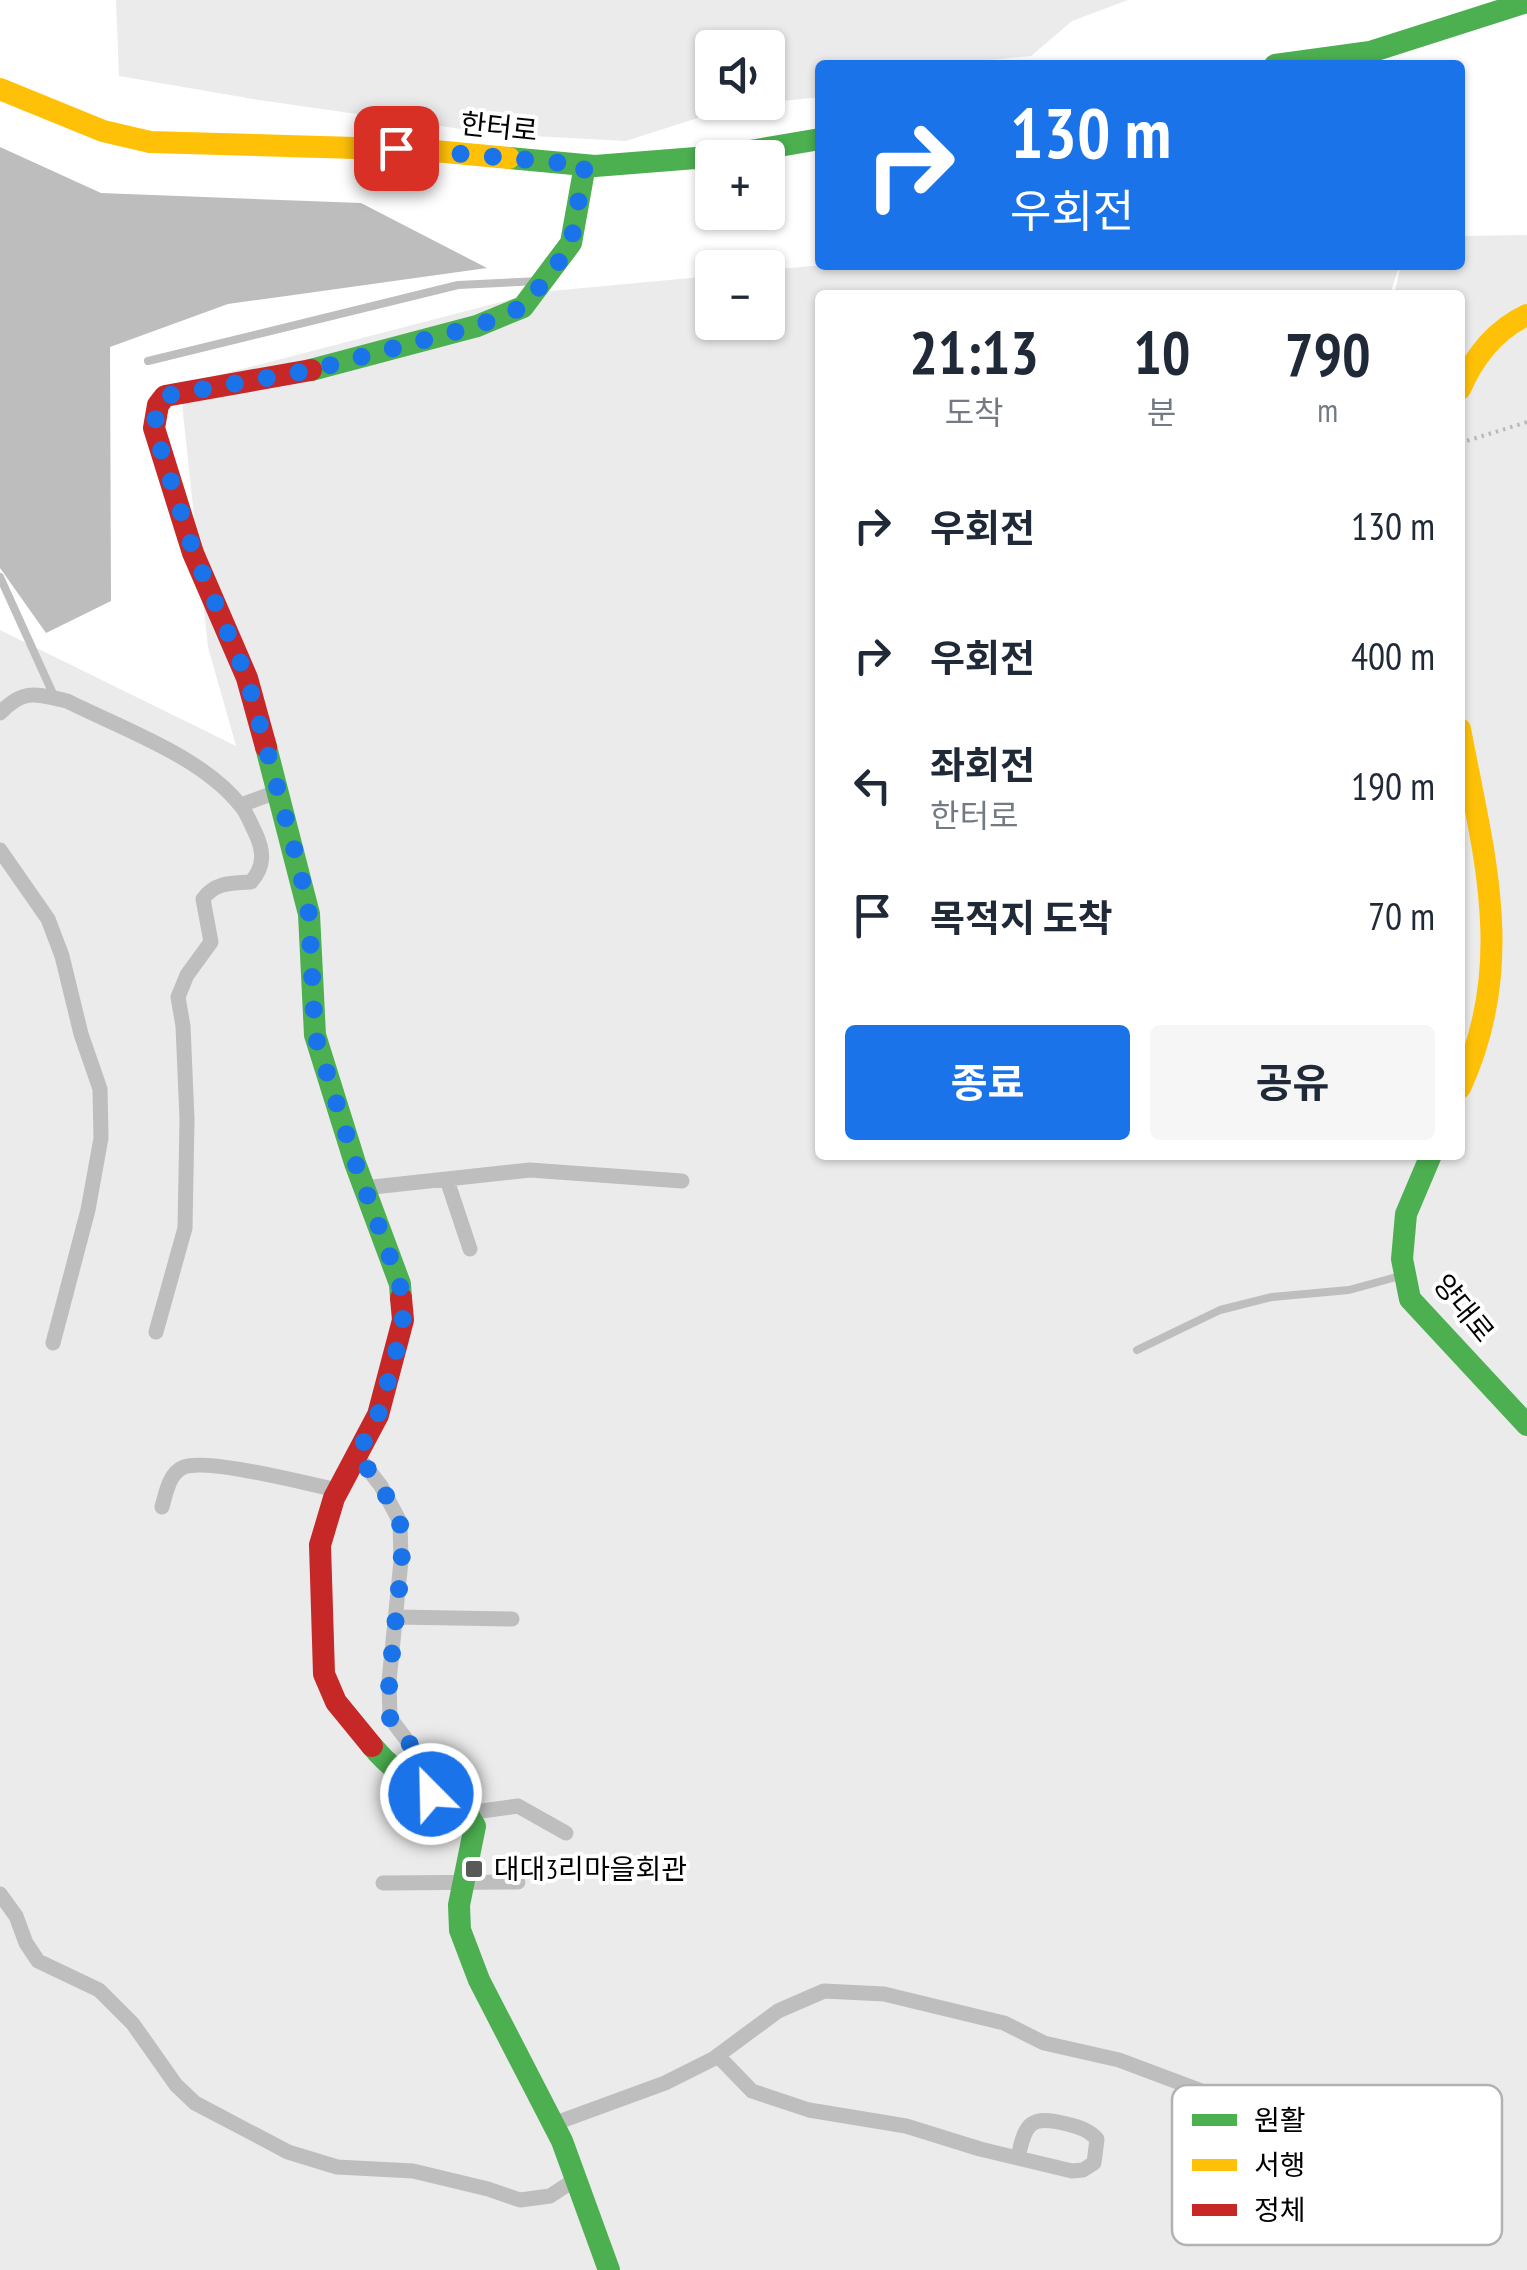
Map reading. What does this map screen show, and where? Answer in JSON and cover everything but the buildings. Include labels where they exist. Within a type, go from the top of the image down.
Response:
[{"type":"street","points":[[1312,60],[1370,52],[1527,2]]},
{"type":"street","name":"한터로","points":[[0,89],[103,132],[150,142],[405,149],[585,165],[686,160],[815,140]]},
{"type":"street","points":[[585,165],[571,243],[523,307],[477,326],[312,370],[164,396],[158,405],[154,428],[194,553],[247,678],[309,914],[315,1035],[364,1188],[400,1284],[403,1320],[378,1415],[338,1490],[320,1545],[324,1674],[336,1702],[381,1756],[431,1794],[462,1804],[475,1826],[474,1846],[462,1883],[460,1930],[479,1980],[553,2124],[609,2270]]},
{"type":"street","points":[[1465,376],[1512,320],[1527,315]]},
{"type":"street","points":[[0,713],[12,700],[29,693],[67,701],[206,772],[241,805],[262,846],[262,870],[252,882],[224,883],[209,890],[203,899],[211,942],[187,975],[178,997],[187,1119],[184,1228],[156,1332]]},
{"type":"street","points":[[1465,756],[1484,859],[1494,964],[1481,1039],[1465,1076]]},
{"type":"street","points":[[241,805],[279,791]]},
{"type":"street","points":[[0,850],[48,920],[100,1089],[101,1138],[88,1210],[54,1343]]},
{"type":"street","name":"양대로","points":[[1430,1160],[1406,1214],[1402,1259],[1410,1298],[1527,1424]]},
{"type":"street","points":[[364,1188],[530,1170],[682,1180]]},
{"type":"street","points":[[447,1180],[470,1249]]},
{"type":"street","points":[[357,1455],[381,1486],[400,1522],[402,1562],[389,1681],[390,1718],[428,1768],[431,1794]]},
{"type":"street","points":[[162,1507],[172,1476],[183,1468],[209,1465],[338,1490]]},
{"type":"street","points":[[396,1617],[512,1619]]},
{"type":"street","points":[[467,1813],[518,1806],[566,1833]]},
{"type":"street","points":[[383,1883],[518,1882]]},
{"type":"street","points":[[0,1894],[16,1916],[38,1961],[99,1990],[133,2024],[176,2085],[195,2104],[288,2152],[337,2167],[426,2174],[520,2200],[550,2196],[576,2178]]},
{"type":"street","points":[[553,2124],[665,2083],[718,2056],[778,2011],[824,1991],[884,1994],[1004,2023],[1044,2043],[1119,2060],[1186,2085]]},
{"type":"street","points":[[718,2056],[752,2091],[771,2098],[809,2110],[906,2126],[1018,2158],[1084,2170],[1094,2162],[1097,2139],[1079,2127],[1036,2120],[1024,2132],[1018,2158]]},
{"type":"lane","points":[[148,361],[458,285],[546,280]]},
{"type":"lane","points":[[0,576],[55,698]]},
{"type":"lane","points":[[1137,1350],[1220,1310],[1272,1297],[1349,1290],[1405,1275]]},
{"type":"path","points":[[1465,441],[1527,422]]},
{"type":"shaded area","points":[[116,0],[1128,0],[1072,21],[1031,56],[987,60],[815,60],[815,98],[785,101],[785,30],[695,30],[695,119],[626,141],[496,134],[119,76]]},
{"type":"shaded area","points":[[0,147],[101,193],[361,203],[487,268],[228,304],[110,347],[111,601],[46,633],[0,568]]},
{"type":"shaded area","points":[[1527,235],[1527,2270],[0,2270],[0,630],[236,746],[208,647],[180,385],[540,292],[695,278],[695,340],[785,340],[785,268],[1398,270],[1392,290],[815,290],[815,1160],[1465,1160],[1465,290],[1395,290],[1400,270],[1465,270],[1465,236]]},
{"type":"traffic: fast","points":[[1312,60],[1370,52],[1527,2]]},
{"type":"traffic: fast","points":[[509,158],[595,166],[721,156],[815,140]]},
{"type":"traffic: fast","points":[[311,370],[477,326],[523,307],[571,243],[585,165]]},
{"type":"traffic: fast","points":[[266,747],[309,914],[315,1035],[355,1163],[400,1284],[401,1298]]},
{"type":"traffic: fast","points":[[1429,1160],[1406,1214],[1402,1259],[1410,1299],[1527,1425]]},
{"type":"traffic: fast","points":[[372,1746],[413,1781],[462,1804],[475,1826],[459,1905],[460,1930],[479,1980],[562,2141],[609,2270]]},
{"type":"traffic: slow","points":[[0,89],[103,131],[150,142],[424,150],[509,158]]},
{"type":"traffic: slow","points":[[1465,379],[1487,346],[1505,328],[1527,315]]},
{"type":"traffic: slow","points":[[1465,755],[1486,866],[1491,953],[1487,997],[1465,1074]]},
{"type":"traffic: jam","points":[[266,747],[247,678],[193,553],[154,428],[158,405],[165,396],[311,370]]},
{"type":"traffic: jam","points":[[372,1746],[336,1702],[324,1674],[320,1545],[334,1498],[378,1415],[403,1320],[401,1298]]},
{"type":"place","name":"대대3리마을회관","points":[[474,1869]]},
{"type":"route","points":[[396,148],[585,165],[571,243],[523,307],[477,326],[312,370],[164,396],[158,405],[154,428],[194,553],[247,678],[266,740],[309,914],[315,1035],[355,1162],[400,1284],[403,1320],[394,1361],[378,1415],[357,1455],[381,1486],[400,1522],[402,1562],[389,1681],[390,1718],[428,1768],[431,1794]]}]
